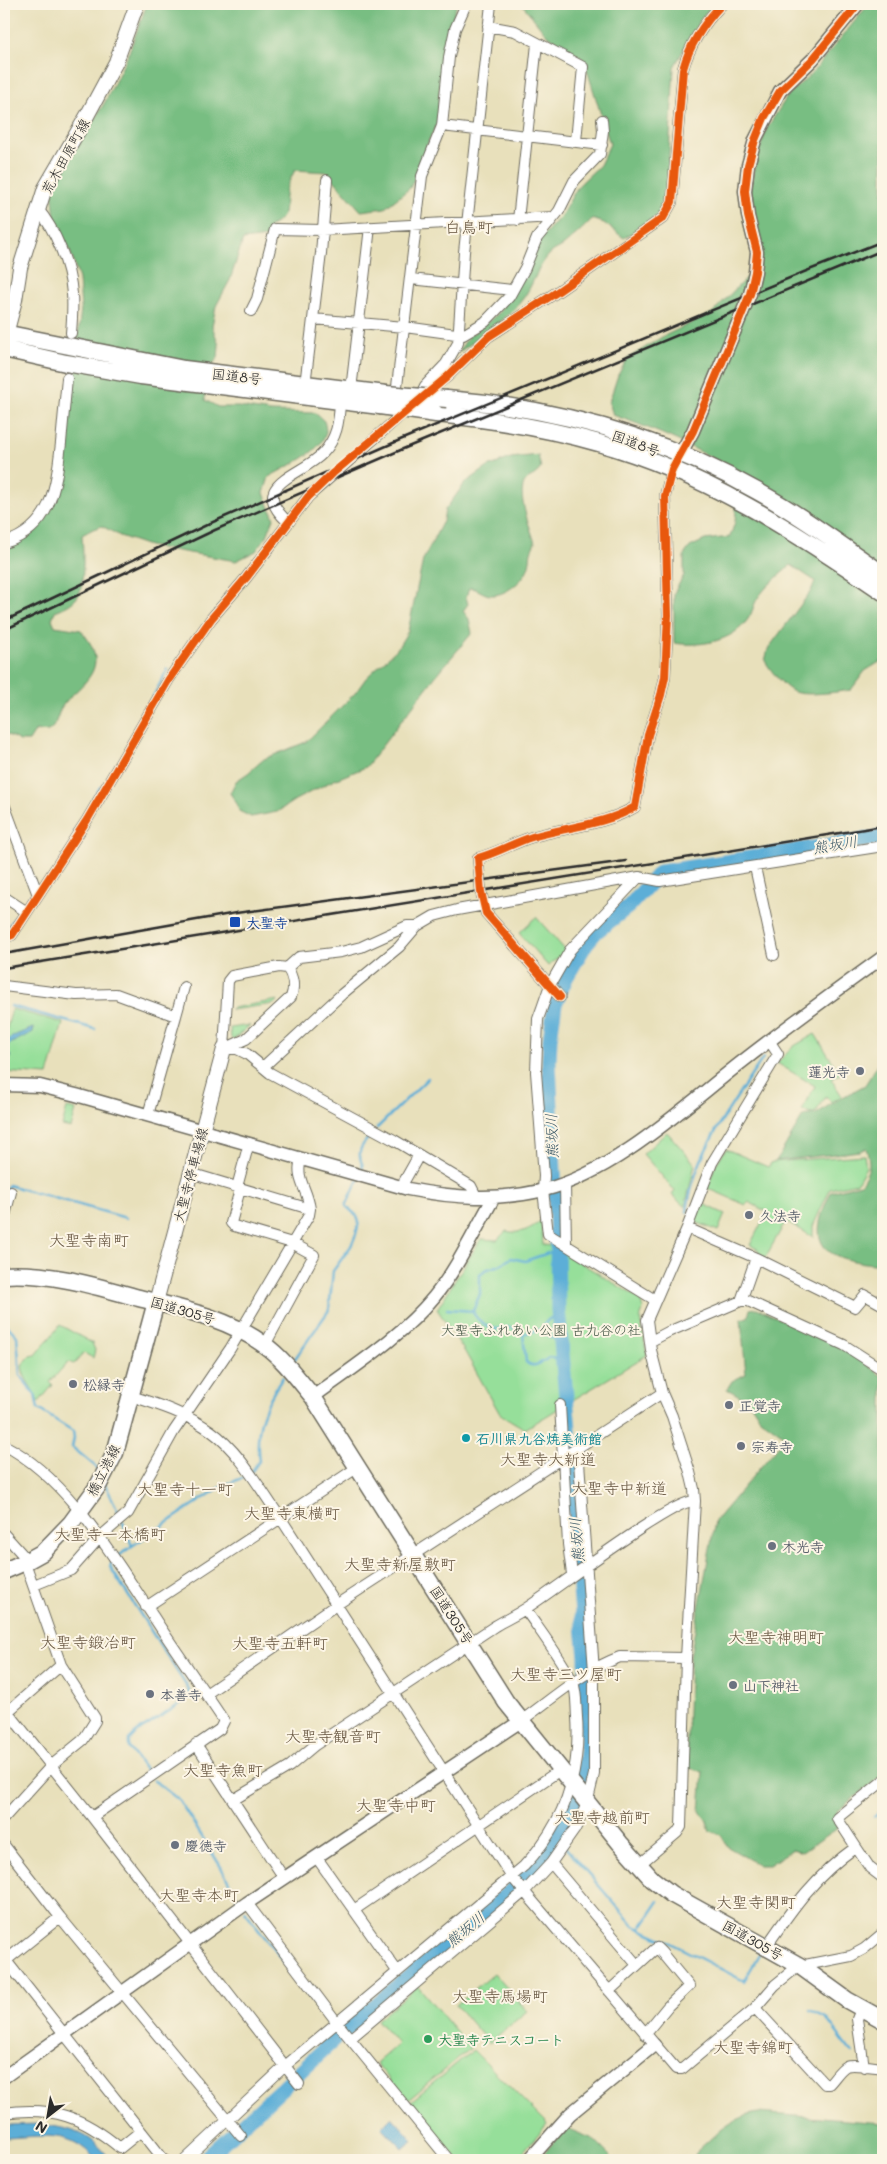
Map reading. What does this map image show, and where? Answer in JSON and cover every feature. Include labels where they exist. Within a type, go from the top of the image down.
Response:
[{"type":"main road","name":"荒木田原町線","points":[[4,340],[15,300],[20,268],[37,208],[45,188],[116,62],[137,4]]},
{"type":"main road","name":"国道8号","points":[[4,340],[66,364],[141,376],[345,396],[447,399],[498,405],[612,428],[680,453],[756,490],[883,574]]},
{"type":"main road","name":"国道8号","points":[[4,340],[184,369],[305,385],[345,396]]},
{"type":"main road","name":"国道8号","points":[[387,398],[436,414],[487,419],[579,438],[609,446],[672,469],[710,486],[809,541],[883,592]]},
{"type":"main road","name":"大聖寺停車場線","points":[[156,1302],[224,1049]]},
{"type":"main road","name":"国道305号","points":[[4,1275],[27,1273],[75,1281],[156,1302],[218,1320],[241,1330],[265,1345],[286,1364],[314,1397],[413,1555],[521,1721],[639,1865],[652,1879],[671,1894],[800,1966],[861,2009],[883,2020]]},
{"type":"main road","name":"橋立港線","points":[[4,1571],[43,1552],[79,1512],[98,1486],[115,1453],[156,1302]]},
{"type":"street","points":[[387,398],[405,327],[422,176],[442,126],[449,57],[456,29],[466,4]]},
{"type":"street","points":[[419,399],[425,386],[446,364],[458,343],[467,223],[491,4]]},
{"type":"street","points":[[4,938],[12,936],[87,820],[169,679],[211,619],[246,578],[308,497],[333,473],[364,449],[419,399],[447,377],[488,337],[664,218],[672,202],[683,69],[699,30],[722,4]]},
{"type":"street","points":[[560,997],[486,913],[481,892],[478,858],[494,854],[511,844],[531,837],[621,815],[635,808],[648,735],[661,694],[664,677],[668,615],[665,496],[672,469],[693,431],[750,294],[757,252],[748,216],[745,191],[748,165],[754,140],[780,91],[814,59],[858,4]]},
{"type":"street","points":[[488,26],[515,31],[583,67],[576,142]]},
{"type":"street","points":[[518,220],[537,44]]},
{"type":"street","points":[[313,319],[405,327],[458,335],[463,335],[485,322],[504,303],[525,268],[537,238],[559,211],[574,181],[596,160],[602,145],[602,120]]},
{"type":"street","points":[[442,126],[602,145]]},
{"type":"street","points":[[305,385],[327,180]]},
{"type":"street","points":[[37,208],[48,221],[70,282],[72,295],[71,334]]},
{"type":"street","points":[[251,311],[257,299],[275,229],[322,230],[553,218]]},
{"type":"street","points":[[288,522],[278,514],[274,506],[272,498],[274,489],[323,453],[334,437],[339,425],[358,324],[370,227]]},
{"type":"street","points":[[411,279],[512,290]]},
{"type":"street","points":[[4,543],[25,532],[40,519],[54,495],[67,378]]},
{"type":"street","points":[[4,804],[38,895]]},
{"type":"street","points":[[263,1067],[342,994],[399,947],[417,926],[434,916],[456,910],[641,878],[660,881],[883,846]]},
{"type":"street","points":[[755,867],[774,955]]},
{"type":"street","points":[[641,878],[570,950],[550,986],[538,1019],[536,1072],[544,1176],[543,1190],[548,1234],[655,1300]]},
{"type":"street","points":[[4,897],[27,912]]},
{"type":"street","points":[[224,1049],[228,981],[232,976],[279,967],[287,968],[299,957],[341,952],[361,947],[407,926],[417,926]]},
{"type":"street","points":[[4,1085],[40,1086],[202,1129],[401,1187],[436,1194],[493,1198],[543,1190],[563,1184],[606,1163],[649,1134],[883,957]]},
{"type":"street","points":[[224,1049],[246,1039],[288,1001],[294,990],[287,968]]},
{"type":"street","points":[[4,986],[76,995],[116,994],[176,1016]]},
{"type":"street","points":[[148,1115],[184,986]]},
{"type":"street","points":[[639,1865],[677,1833],[681,1827],[686,1658],[695,1501],[690,1472],[672,1416],[662,1393],[646,1320],[687,1228],[712,1163],[778,1054],[770,1042]]},
{"type":"street","points":[[224,1049],[236,1049],[303,1092],[394,1140],[471,1186],[477,1198]]},
{"type":"street","points":[[249,1144],[231,1223],[234,1226],[292,1243],[314,1255],[265,1345]]},
{"type":"street","points":[[401,1187],[419,1155]]},
{"type":"street","points":[[34,1585],[71,1570],[100,1537],[128,1513],[185,1415],[241,1330],[309,1215],[310,1209],[305,1187],[298,1178],[301,1158]]},
{"type":"street","points":[[190,1173],[310,1209]]},
{"type":"street","points":[[563,1184],[565,1245]]},
{"type":"street","points":[[4,1219],[11,1192]]},
{"type":"street","points":[[314,1397],[404,1327],[424,1307],[446,1279],[493,1198]]},
{"type":"street","points":[[687,1228],[756,1258],[855,1307],[865,1295],[883,1305]]},
{"type":"street","points":[[741,1302],[756,1258]]},
{"type":"street","points":[[650,1342],[668,1332],[741,1302],[755,1303],[844,1345],[883,1370]]},
{"type":"street","points":[[206,1694],[336,1605],[662,1393]]},
{"type":"street","points":[[131,1396],[185,1415],[212,1432],[230,1449],[280,1517],[513,1878],[654,2045],[678,2070],[755,2008],[775,1985],[800,1966],[847,1958],[864,1949],[883,1933]]},
{"type":"street","points":[[560,1405],[568,1544],[572,1574]]},
{"type":"street","points":[[4,1445],[20,1454],[45,1474],[100,1537],[224,1723],[220,1729],[92,1817]]},
{"type":"street","points":[[187,2160],[285,2066],[397,1971],[513,1878],[543,1844],[558,1819],[580,1795],[594,1774],[592,1672],[577,1449]]},
{"type":"street","points":[[146,1607],[358,1467]]},
{"type":"street","points":[[233,1800],[290,1766],[315,1745],[525,1609],[584,1565],[674,1508],[689,1500],[695,1501]]},
{"type":"street","points":[[4,1534],[22,1554],[61,1665],[95,1718],[83,1740],[51,1766],[4,1818]]},
{"type":"street","points":[[349,2037],[524,1891],[551,1863],[574,1829],[580,1795],[576,1682],[525,1609]]},
{"type":"street","points":[[4,2076],[247,1903],[317,1858],[592,1672],[620,1657],[686,1658]]},
{"type":"street","points":[[61,1665],[6,1713],[92,1817],[299,2084]]},
{"type":"street","points":[[196,1744],[284,1878]]},
{"type":"street","points":[[354,1910],[560,1770]]},
{"type":"street","points":[[882,1875],[870,1868],[837,1818],[883,1780]]},
{"type":"street","points":[[4,1844],[60,1917],[241,2136]]},
{"type":"street","points":[[766,1947],[805,1891],[821,1874],[856,1847]]},
{"type":"street","points":[[317,1858],[397,1971]]},
{"type":"street","points":[[551,1863],[637,1965]]},
{"type":"street","points":[[247,1903],[338,2023],[448,2160]]},
{"type":"street","points":[[60,1917],[4,1960],[164,2160]]},
{"type":"street","points":[[609,1991],[657,1948],[689,1986],[668,2006],[645,2034]]},
{"type":"street","points":[[755,2008],[825,2084],[829,2084],[845,2066],[854,2064],[864,2067],[883,2068]]},
{"type":"street","points":[[861,2009],[858,2020],[864,2067]]},
{"type":"street","points":[[529,2160],[570,2114],[654,2045]]},
{"type":"street","points":[[4,2113],[42,2111],[73,2117],[104,2135],[120,2148],[141,2131]]},
{"type":"green space","points":[[147,4],[457,4],[448,32],[441,68],[437,124],[410,188],[385,208],[361,211],[327,172],[295,170],[286,189],[283,215],[276,223],[269,227],[267,237],[243,240],[230,280],[216,306],[212,326],[219,345],[218,358],[205,373],[205,400],[218,407],[239,407],[271,412],[315,413],[324,421],[325,425],[326,432],[318,446],[302,459],[269,477],[264,493],[274,518],[267,536],[256,551],[236,561],[149,546],[120,536],[102,526],[82,535],[83,567],[80,591],[73,601],[55,611],[52,619],[55,626],[81,630],[93,649],[95,662],[93,669],[86,681],[65,702],[51,729],[46,731],[36,730],[29,741],[20,741],[4,733],[4,550],[26,538],[42,524],[53,506],[62,483],[81,309],[79,279],[70,251],[55,219],[52,188],[105,102],[128,55]]},
{"type":"green space","points":[[522,4],[714,4],[702,17],[674,67],[667,189],[660,213],[624,238],[604,223],[592,219],[564,245],[547,257],[525,296],[511,312],[458,353],[468,337],[499,313],[539,240],[561,216],[578,186],[600,165],[610,144],[584,60],[546,34]]},
{"type":"green space","points":[[869,4],[883,4],[883,660],[865,671],[851,690],[804,694],[792,691],[784,685],[765,661],[768,649],[811,591],[815,581],[791,565],[763,591],[756,601],[751,615],[742,627],[734,633],[725,638],[704,643],[674,643],[674,593],[684,575],[684,555],[690,547],[705,540],[730,537],[735,522],[739,474],[709,456],[678,441],[613,415],[609,402],[618,375],[627,359],[662,337],[712,313],[753,271],[756,226],[750,191],[755,163],[767,128],[789,94],[812,73]]},
{"type":"green space","points":[[538,455],[541,468],[526,481],[522,494],[535,543],[524,576],[509,590],[497,595],[488,595],[469,588],[466,597],[468,604],[463,611],[469,619],[472,633],[435,677],[366,767],[334,780],[295,800],[277,812],[251,817],[239,811],[230,793],[236,781],[264,759],[306,742],[356,692],[366,678],[397,649],[408,631],[423,560],[443,521],[445,510],[465,483],[488,467],[511,458]]},
{"type":"green space","points":[[536,917],[566,951],[548,966],[519,933]]},
{"type":"green space","points":[[278,1000],[274,1004],[231,1010],[232,1008]]},
{"type":"green space","points":[[12,1009],[63,1023],[48,1075],[4,1072],[4,1039]]},
{"type":"green space","points":[[250,1025],[233,1040],[231,1038],[230,1028]]},
{"type":"green space","points":[[815,1034],[840,1074],[831,1079],[842,1096],[831,1102],[826,1096],[816,1112],[810,1114],[802,1110],[815,1086],[777,1063],[794,1046]]},
{"type":"green space","points":[[883,1056],[883,1265],[848,1260],[835,1255],[826,1248],[820,1239],[819,1227],[831,1192],[861,1184],[869,1167],[866,1148],[860,1151],[776,1161],[803,1116],[816,1114],[865,1085]]},
{"type":"green space","points":[[67,1108],[76,1110],[71,1128],[62,1126]]},
{"type":"green space","points":[[667,1132],[695,1164],[685,1207],[672,1195],[675,1191],[643,1154]]},
{"type":"green space","points":[[726,1149],[768,1167],[772,1162],[864,1155],[866,1167],[857,1183],[830,1189],[813,1226],[813,1237],[786,1221],[765,1258],[758,1254],[759,1250],[750,1245],[767,1212],[749,1202],[746,1205],[707,1188],[716,1164]]},
{"type":"green space","points":[[701,1203],[725,1214],[718,1231],[693,1221]]},
{"type":"green space","name":"大聖寺ふれあい公園 古九谷の社","points":[[541,1220],[543,1245],[553,1246],[640,1299],[643,1309],[640,1319],[647,1355],[525,1429],[500,1414],[465,1352],[437,1309],[481,1239],[497,1240],[506,1231],[516,1232],[525,1230]]},
{"type":"green space","points":[[757,1308],[850,1352],[883,1377],[883,1775],[836,1812],[838,1828],[802,1852],[793,1849],[769,1865],[759,1865],[728,1847],[721,1835],[710,1831],[707,1821],[700,1811],[703,1772],[686,1767],[690,1657],[715,1521],[786,1437],[760,1418],[749,1401],[727,1389],[732,1381],[746,1374],[741,1319],[748,1317],[750,1309]]},
{"type":"green space","points":[[60,1325],[92,1343],[95,1350],[93,1358],[84,1353],[74,1364],[68,1362],[50,1382],[53,1385],[38,1403],[24,1376],[22,1366],[30,1356],[36,1355]]},
{"type":"green space","points":[[494,1973],[527,2011],[489,2043],[456,2005]]},
{"type":"green space","name":"大聖寺テニスコート","points":[[418,1986],[470,2048],[407,2101],[376,2063],[398,2044],[377,2020]]},
{"type":"green space","points":[[473,2050],[547,2124],[516,2160],[458,2160],[410,2102]]},
{"type":"green space","points":[[758,2113],[883,2123],[883,2160],[693,2160],[695,2153],[724,2128],[748,2115]]},
{"type":"green space","points":[[566,2128],[593,2139],[614,2160],[538,2160]]},
{"type":"water","points":[[33,1028],[33,1032],[8,1045],[7,1053],[12,1057],[8,1058],[7,1066],[4,1067],[5,1049],[8,1040],[17,1034]]},
{"type":"water","points":[[392,2117],[413,2140],[403,2149],[382,2127]]},
{"type":"water","points":[[40,2124],[72,2130],[88,2137],[111,2160],[96,2160],[76,2143],[65,2139],[43,2136],[4,2138],[4,2125]]},
{"type":"waterway","points":[[148,705],[168,669]]},
{"type":"waterway","points":[[74,832],[100,787]]},
{"type":"waterway","name":"熊坂川","points":[[204,2160],[334,2040],[529,1875],[567,1821],[581,1789],[587,1744],[586,1658],[573,1473],[558,1309],[557,1237],[549,1062],[555,1004],[566,978],[586,944],[597,931],[629,906],[660,872],[883,837]]},
{"type":"waterway","points":[[23,906],[33,892]]},
{"type":"waterway","points":[[5,932],[20,910]]},
{"type":"waterway","points":[[11,1006],[95,1029]]},
{"type":"waterway","points":[[687,1212],[697,1170],[706,1151],[727,1112],[763,1058]]},
{"type":"waterway","points":[[377,1128],[428,1078]]},
{"type":"waterway","points":[[361,1173],[363,1166],[360,1151],[374,1132]]},
{"type":"waterway","points":[[294,1360],[329,1310],[333,1271],[351,1246],[359,1222],[357,1216],[346,1206],[358,1180]]},
{"type":"waterway","points":[[6,1192],[8,1185],[126,1218]]},
{"type":"waterway","points":[[447,1309],[473,1311],[480,1294],[480,1275],[485,1270],[500,1265],[511,1258],[525,1261],[557,1250]]},
{"type":"waterway","points":[[473,1311],[479,1320],[491,1328],[510,1327],[523,1334],[526,1362],[529,1364],[535,1365],[551,1357],[562,1363]]},
{"type":"waterway","points":[[523,1334],[542,1329],[548,1320],[558,1315]]},
{"type":"waterway","points":[[4,1322],[17,1336],[20,1375],[35,1395],[38,1409],[73,1431],[72,1447],[95,1466],[99,1473]]},
{"type":"waterway","points":[[542,1329],[551,1338],[560,1337]]},
{"type":"waterway","points":[[252,1471],[259,1461],[258,1438],[262,1417],[283,1377]]},
{"type":"waterway","points":[[132,1546],[222,1486],[245,1477]]},
{"type":"waterway","points":[[105,1484],[120,1515]]},
{"type":"waterway","points":[[116,1558],[132,1546],[122,1520]]},
{"type":"waterway","points":[[112,1562],[110,1567],[189,1690],[188,1696],[183,1702],[136,1733],[129,1740],[129,1748],[149,1775]]},
{"type":"waterway","points":[[153,1780],[179,1800],[221,1867],[240,1904]]},
{"type":"waterway","points":[[874,1817],[883,1810]]},
{"type":"waterway","name":"熊坂川","points":[[555,1839],[560,1843]]},
{"type":"waterway","points":[[565,1847],[634,1926],[744,1981],[759,1955]]},
{"type":"waterway","points":[[640,1929],[659,1901]]},
{"type":"waterway","points":[[245,1911],[327,2019],[329,2025]]},
{"type":"waterway","points":[[810,2010],[826,2018],[852,2053]]},
{"type":"waterway","points":[[331,2030],[334,2040]]},
{"type":"railway","points":[[4,621],[213,522],[400,440],[883,241]]},
{"type":"railway","points":[[4,630],[215,530],[403,449],[883,250]]},
{"type":"railway","points":[[4,968],[883,826]]},
{"type":"railway","points":[[4,954],[236,913],[626,861]]},
{"type":"cycle path","points":[[4,938],[12,935],[87,820],[169,679],[211,619],[246,578],[308,497],[333,473],[447,377],[488,337],[557,292],[663,218],[672,202],[683,69],[698,34],[722,4]]},
{"type":"cycle path","points":[[560,997],[486,913],[481,892],[478,858],[532,837],[598,822],[635,807],[648,735],[665,677],[668,615],[665,496],[672,469],[693,431],[723,360],[750,294],[755,272],[757,252],[748,216],[745,191],[748,165],[764,118],[780,91],[813,59],[858,4]]},
{"type":"place","name":"大聖寺","points":[[235,922]]},
{"type":"place","name":"蓮光寺","points":[[860,1071]]},
{"type":"place","name":"久法寺","points":[[749,1215]]},
{"type":"place","name":"松縁寺","points":[[73,1384]]},
{"type":"place","name":"正覚寺","points":[[729,1405]]},
{"type":"place","name":"石川県九谷焼美術館","points":[[466,1438]]},
{"type":"place","name":"宗寿寺","points":[[741,1446]]},
{"type":"place","name":"木光寺","points":[[772,1546]]},
{"type":"place","name":"山下神社","points":[[733,1685]]},
{"type":"place","name":"本善寺","points":[[150,1694]]},
{"type":"place","name":"慶徳寺","points":[[175,1845]]},
{"type":"place","name":"大聖寺テニスコート","points":[[428,2039]]},
{"type":"district","name":"白鳥町","points":[[469,226]]},
{"type":"district","name":"大聖寺南町","points":[[89,1239]]},
{"type":"district","name":"大聖寺大新道","points":[[548,1458]]},
{"type":"district","name":"大聖寺中新道","points":[[619,1487]]},
{"type":"district","name":"大聖寺十一町","points":[[185,1488]]},
{"type":"district","name":"大聖寺東横町","points":[[292,1512]]},
{"type":"district","name":"大聖寺一本橋町","points":[[110,1533]]},
{"type":"district","name":"大聖寺新屋敷町","points":[[400,1563]]},
{"type":"district","name":"大聖寺神明町","points":[[776,1636]]},
{"type":"district","name":"大聖寺鍛冶町","points":[[88,1641]]},
{"type":"district","name":"大聖寺五軒町","points":[[280,1642]]},
{"type":"district","name":"大聖寺三ツ屋町","points":[[566,1673]]},
{"type":"district","name":"大聖寺観音町","points":[[333,1735]]},
{"type":"district","name":"大聖寺魚町","points":[[223,1769]]},
{"type":"district","name":"大聖寺中町","points":[[396,1804]]},
{"type":"district","name":"大聖寺越前町","points":[[602,1816]]},
{"type":"district","name":"大聖寺本町","points":[[199,1894]]},
{"type":"district","name":"大聖寺関町","points":[[756,1901]]},
{"type":"district","name":"大聖寺馬場町","points":[[500,1995]]},
{"type":"district","name":"大聖寺錦町","points":[[753,2046]]}]
